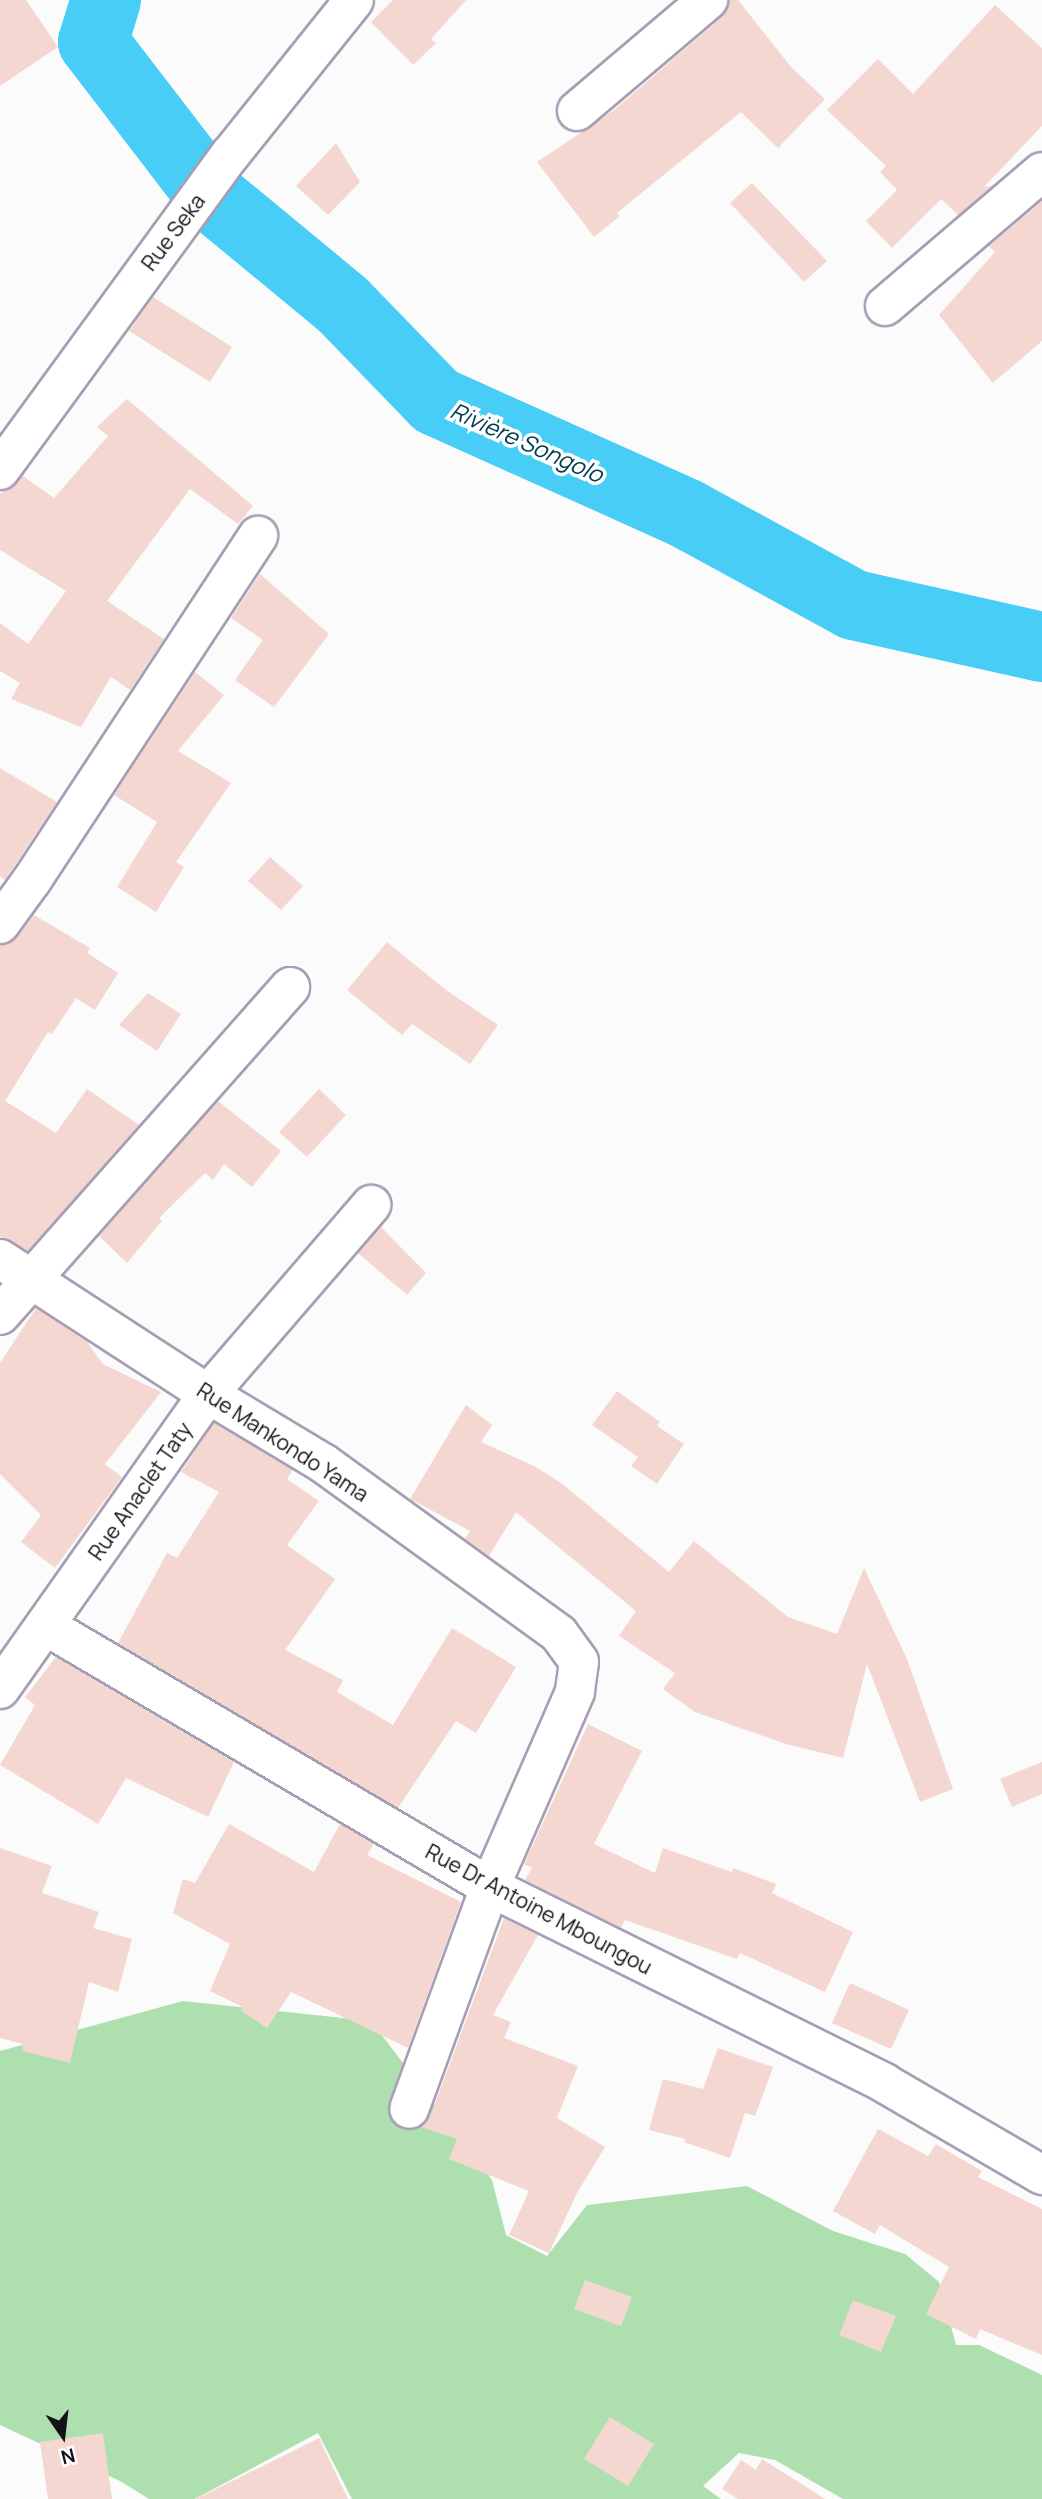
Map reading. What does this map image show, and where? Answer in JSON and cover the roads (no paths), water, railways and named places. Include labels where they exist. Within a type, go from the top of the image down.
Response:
[{"type":"street","name":"Rue Seka","points":[[0,470],[230,155],[354,0]]},
{"type":"street","points":[[577,111],[708,0]]},
{"type":"street","points":[[886,306],[1042,172]]},
{"type":"street","points":[[0,924],[32,880],[258,536]]},
{"type":"street","points":[[0,1315],[290,987]]},
{"type":"street","name":"Rue Anaclet Taty","points":[[0,1689],[208,1394],[371,1205]]},
{"type":"street","name":"Rue Mankondo Yama","points":[[0,1259],[208,1394],[323,1463],[559,1634],[579,1662],[575,1692],[490,1887],[409,2109]]},
{"type":"street","name":"Rue Dr Antoine Mboungou","points":[[46,1626],[490,1887],[884,2083],[1042,2175]]},
{"type":"waterway","name":"Rivière Songolo","points":[[106,0],[93,42],[211,196],[342,304],[436,401],[687,514],[854,605],[1042,647]]}]
